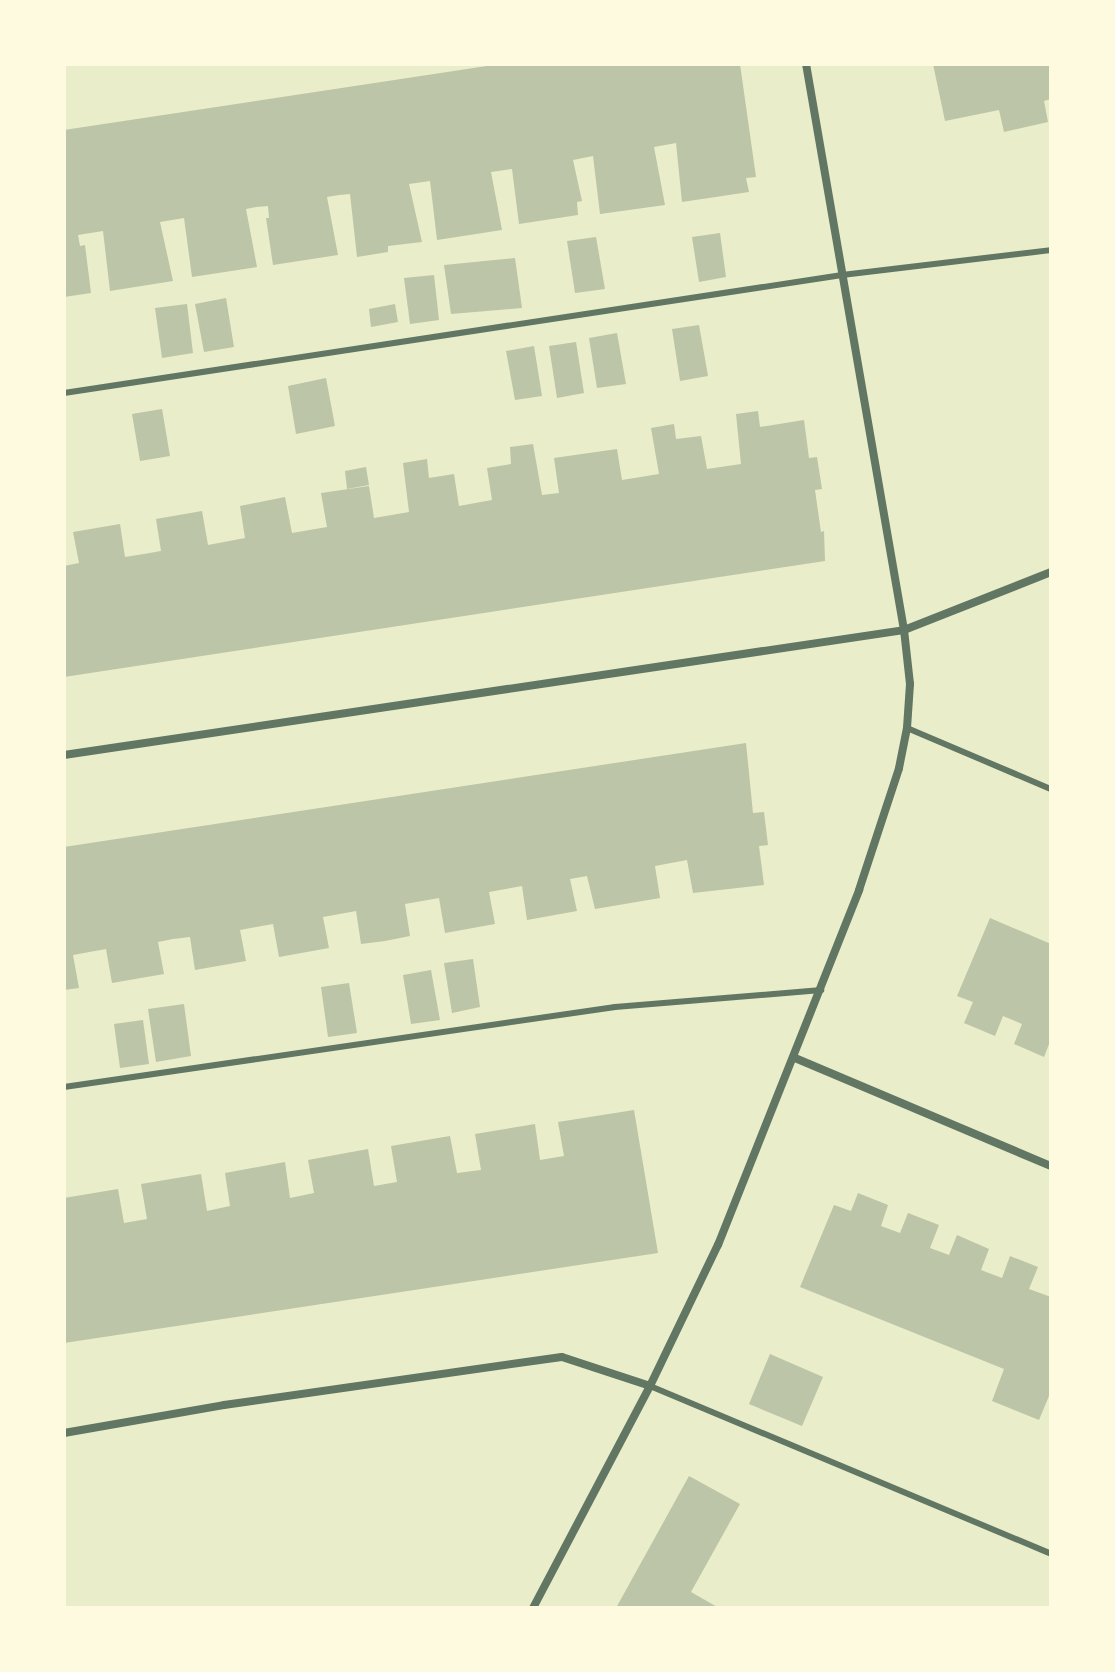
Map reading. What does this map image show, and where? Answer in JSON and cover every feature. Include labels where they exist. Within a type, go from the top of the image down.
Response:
[{"type":"street","points":[[533,1608],[650,1386],[718,1245],[821,990],[883,820],[907,728],[910,684],[904,630],[806,64]]},
{"type":"street","points":[[64,755],[904,630],[1051,572]]},
{"type":"street","points":[[795,1058],[1051,1166]]},
{"type":"street","points":[[64,1433],[224,1405],[562,1357],[650,1386]]},
{"type":"lane","points":[[64,393],[842,275],[1051,250]]},
{"type":"lane","points":[[907,728],[1051,789]]},
{"type":"lane","points":[[64,1087],[615,1007],[821,990]]},
{"type":"lane","points":[[650,1386],[1051,1554]]},
{"type":"building","points":[[500,64],[740,64],[756,177],[746,178],[749,192],[682,202],[676,143],[654,147],[665,205],[600,214],[593,156],[573,160],[582,201],[577,202],[578,215],[519,224],[512,169],[491,172],[502,230],[437,240],[430,181],[409,184],[422,242],[388,246],[388,252],[357,257],[350,194],[339,195],[327,197],[338,255],[273,265],[266,218],[269,218],[268,206],[256,207],[246,209],[257,267],[192,277],[184,218],[160,222],[173,281],[110,291],[103,231],[78,235],[80,246],[85,245],[91,293],[64,297],[64,130]]},
{"type":"building","points":[[933,64],[1051,64],[1051,99],[1044,101],[1048,122],[1004,132],[999,110],[945,121]]},
{"type":"building","points":[[720,233],[726,277],[699,282],[692,237]]},
{"type":"building","points":[[596,237],[605,289],[575,293],[567,241]]},
{"type":"building","points":[[515,258],[522,308],[451,314],[444,265]]},
{"type":"building","points":[[434,275],[439,320],[410,324],[404,278]]},
{"type":"building","points":[[226,298],[234,347],[204,352],[195,304]]},
{"type":"building","points":[[187,304],[193,353],[162,358],[155,308]]},
{"type":"building","points":[[395,304],[398,322],[371,327],[369,309]]},
{"type":"building","points":[[699,325],[708,376],[680,381],[672,329]]},
{"type":"building","points":[[617,333],[626,384],[597,388],[589,338]]},
{"type":"building","points":[[576,342],[584,393],[557,398],[549,346]]},
{"type":"building","points":[[534,346],[542,396],[515,400],[506,351]]},
{"type":"building","points":[[326,378],[335,426],[296,434],[288,386]]},
{"type":"building","points":[[162,409],[170,456],[140,461],[132,414]]},
{"type":"building","points":[[758,411],[760,427],[804,420],[809,458],[817,457],[822,489],[815,490],[821,532],[824,531],[825,561],[64,677],[64,566],[79,563],[73,532],[120,524],[125,557],[144,554],[161,551],[156,519],[202,511],[208,545],[245,538],[240,506],[285,497],[292,533],[327,527],[321,493],[369,486],[374,518],[409,512],[403,463],[427,459],[429,478],[454,474],[459,506],[492,500],[487,468],[511,464],[510,447],[533,444],[542,495],[559,493],[554,458],[617,449],[622,480],[659,474],[651,428],[674,424],[676,439],[701,436],[707,469],[741,464],[736,414]]},
{"type":"building","points":[[366,467],[369,485],[347,489],[345,471]]},
{"type":"building","points":[[746,743],[753,813],[764,812],[768,845],[759,846],[764,885],[693,893],[687,860],[655,866],[660,898],[595,909],[587,876],[570,879],[577,911],[527,920],[522,886],[489,892],[495,924],[445,933],[439,898],[405,904],[410,936],[385,941],[361,944],[356,911],[323,917],[329,948],[279,957],[273,924],[240,930],[246,961],[195,970],[190,937],[173,939],[158,942],[164,974],[112,983],[106,949],[73,955],[79,988],[64,990],[64,847]]},
{"type":"building","points":[[990,918],[1051,944],[1051,1039],[1044,1057],[1014,1044],[1022,1024],[1003,1016],[995,1036],[964,1023],[973,1002],[957,996]]},
{"type":"building","points":[[473,959],[480,1007],[452,1013],[444,963]]},
{"type":"building","points":[[431,970],[440,1020],[411,1024],[403,975]]},
{"type":"building","points":[[349,983],[357,1033],[328,1037],[321,987]]},
{"type":"building","points":[[184,1004],[191,1056],[156,1062],[148,1009]]},
{"type":"building","points":[[143,1020],[149,1064],[120,1068],[114,1024]]},
{"type":"building","points":[[634,1110],[658,1253],[64,1343],[64,1198],[118,1189],[124,1223],[147,1219],[141,1184],[201,1174],[207,1211],[230,1206],[225,1173],[285,1162],[290,1198],[314,1193],[308,1160],[368,1149],[374,1186],[397,1182],[391,1146],[450,1136],[457,1173],[481,1170],[475,1134],[535,1124],[540,1160],[564,1156],[558,1122]]},
{"type":"building","points":[[858,1193],[888,1205],[881,1226],[900,1233],[908,1213],[939,1225],[930,1248],[949,1255],[957,1235],[989,1249],[981,1270],[1002,1278],[1010,1256],[1038,1267],[1029,1289],[1051,1297],[1051,1391],[1039,1420],[992,1401],[1004,1369],[800,1287],[834,1205],[851,1211]]},
{"type":"building","points":[[770,1354],[823,1377],[802,1426],[749,1404]]},
{"type":"building","points":[[689,1476],[740,1504],[691,1592],[719,1608],[616,1608]]}]
